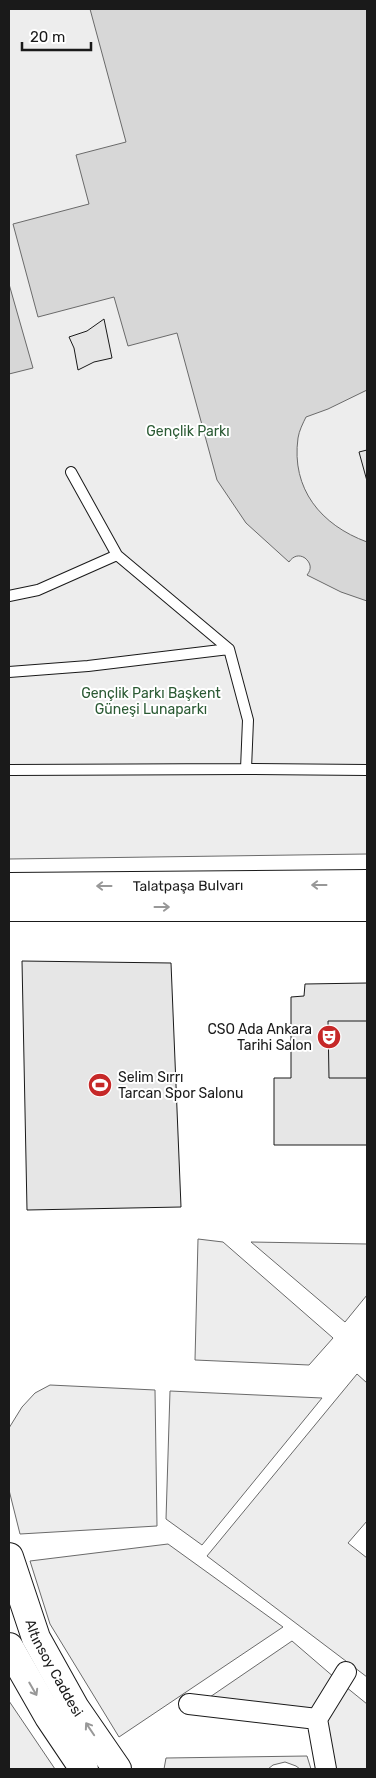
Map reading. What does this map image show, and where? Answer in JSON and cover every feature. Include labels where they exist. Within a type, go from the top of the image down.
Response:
[{"type":"main road","name":"Talatpaşa Bulvarı","points":[[9,887],[367,884]]},
{"type":"main road","name":"Talatpaşa Bulvarı","points":[[9,907],[367,907]]},
{"type":"main road","name":"Altınsoy Caddesi","points":[[9,1557],[36,1638],[75,1708],[117,1769]]},
{"type":"main road","name":"Altınsoy Caddesi","points":[[9,1647],[48,1717],[84,1769]]},
{"type":"street","points":[[326,1769],[317,1719],[346,1672]]},
{"type":"street","points":[[189,1704],[317,1719]]},
{"type":"lane","points":[[71,472],[117,555],[229,649],[248,720],[246,769]]},
{"type":"lane","points":[[9,596],[38,590],[117,555]]},
{"type":"lane","points":[[9,672],[88,666],[229,649]]},
{"type":"lane","points":[[9,770],[367,770]]},
{"type":"shaded area","name":"Gençlik Parkı","points":[[9,9],[367,9],[367,854],[9,859]]},
{"type":"shaded area","points":[[90,9],[367,9],[367,390],[328,409],[306,417],[299,435],[297,456],[299,473],[313,503],[336,526],[367,542],[367,601],[341,592],[307,575],[310,571],[310,566],[305,558],[296,556],[289,562],[246,523],[217,480],[177,333],[128,346],[114,297],[38,317],[13,224],[89,204],[76,155],[126,142]]},
{"type":"shaded area","points":[[9,284],[33,368],[9,374]]},
{"type":"shaded area","points":[[198,1239],[223,1242],[333,1338],[309,1365],[195,1360]]},
{"type":"shaded area","points":[[251,1242],[367,1244],[367,1295],[345,1322]]},
{"type":"shaded area","points":[[357,1374],[367,1383],[367,1521],[348,1543],[367,1558],[367,1677],[207,1556]]},
{"type":"shaded area","points":[[50,1385],[155,1390],[157,1526],[20,1534],[9,1490],[9,1428],[22,1407],[35,1393]]},
{"type":"shaded area","points":[[170,1391],[322,1398],[202,1545],[166,1519]]},
{"type":"shaded area","points":[[168,1544],[283,1627],[119,1737],[50,1624],[30,1561]]},
{"type":"shaded area","points":[[292,1641],[335,1678],[312,1710],[207,1699]]},
{"type":"shaded area","points":[[346,1687],[367,1704],[367,1769],[333,1769],[323,1722]]},
{"type":"shaded area","points":[[9,1701],[55,1769],[9,1769]]},
{"type":"shaded area","points":[[307,1756],[311,1769],[300,1769],[285,1762],[273,1765],[268,1769],[164,1769],[166,1758]]},
{"type":"building","points":[[104,319],[112,358],[94,362],[78,370],[74,348],[69,337],[87,331]]},
{"type":"building","points":[[367,450],[367,481],[359,452]]},
{"type":"building","name":"Selim Sırrı Tarcan Spor Salonu","points":[[22,961],[171,963],[181,1207],[27,1210]]},
{"type":"building","name":"CSO Ada Ankara Tarihi Salon","points":[[367,983],[367,1145],[274,1145],[274,1078],[291,1078],[291,997],[304,996],[305,984]]},
{"type":"building","points":[[328,1021],[367,1021],[367,1078],[329,1078]]},
{"type":"place","name":"CSO Ada Ankara Tarihi Salon","points":[[329,1037]]},
{"type":"place","name":"Selim Sırrı Tarcan Spor Salonu","points":[[100,1085]]},
{"type":"park label","name":"Gençlik Parkı Başkent Güneşi Lunaparkı","points":[[151,702]]}]
